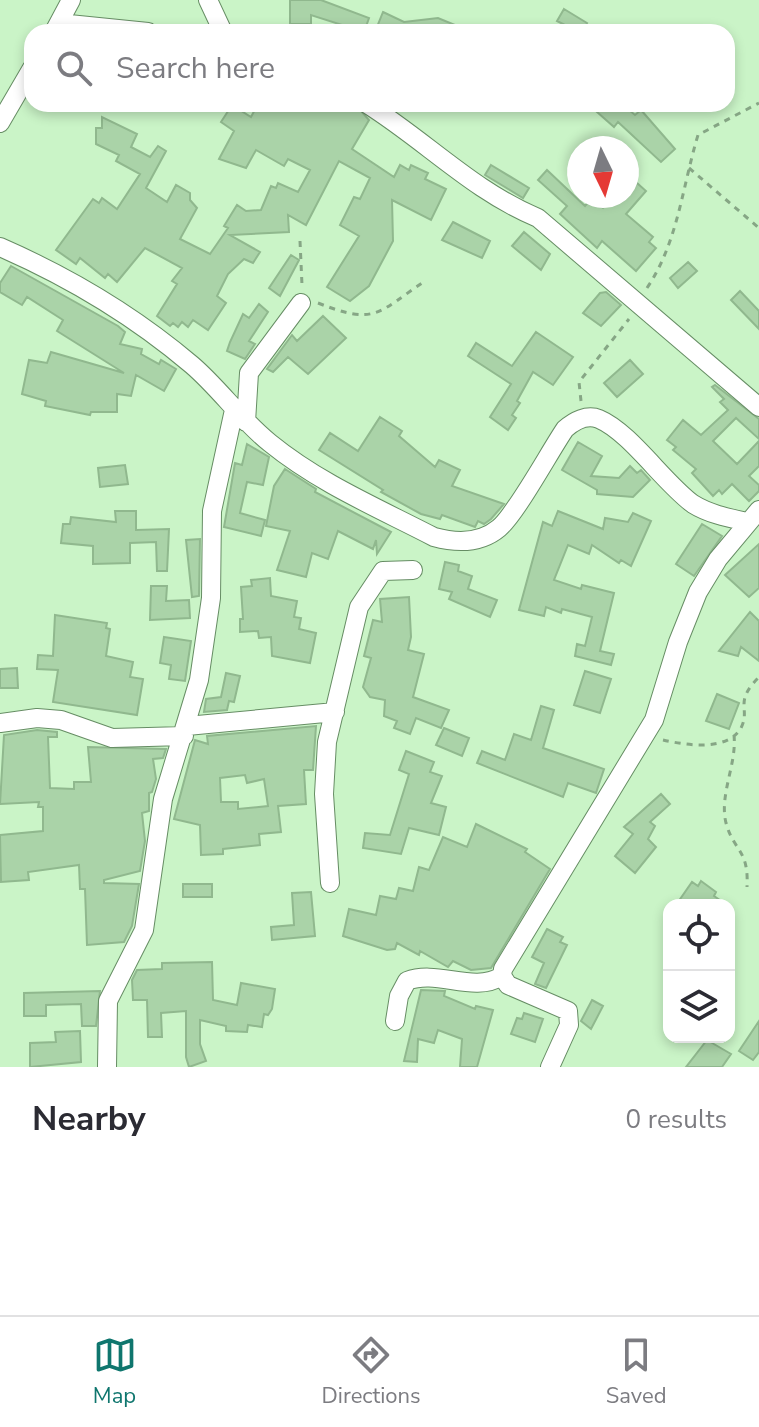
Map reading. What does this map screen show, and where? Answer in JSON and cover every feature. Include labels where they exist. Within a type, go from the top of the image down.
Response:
[{"type":"street","points":[[58,24],[71,0]]},
{"type":"street","points":[[208,0],[219,24]]},
{"type":"street","points":[[0,123],[24,82]]},
{"type":"street","points":[[379,112],[501,203],[538,218],[759,407]]},
{"type":"street","points":[[0,247],[95,293],[144,326],[195,367],[240,416],[303,468],[434,537],[455,542],[478,539],[500,528],[565,429],[572,422],[589,418],[599,419],[616,431],[696,505],[753,516],[698,592],[646,735],[503,969],[502,976],[508,985],[568,1011],[569,1025],[550,1067]]},
{"type":"street","points":[[107,1067],[108,1001],[144,930],[163,799],[186,731],[208,630],[212,511],[240,416],[249,373],[302,303]]},
{"type":"street","points":[[330,883],[325,767],[359,607],[383,571],[413,570]]},
{"type":"street","points":[[0,723],[37,718],[61,720],[112,738],[335,712]]},
{"type":"street","points":[[395,1021],[407,981],[419,976],[491,983],[502,976]]},
{"type":"path","points":[[589,418],[578,392],[579,382],[664,263],[674,235],[678,205],[698,135],[759,103]]},
{"type":"path","points":[[688,168],[759,228]]},
{"type":"path","points":[[300,241],[302,303],[316,303],[346,315],[368,315],[387,309],[425,281]]},
{"type":"path","points":[[646,735],[695,746],[734,735],[741,727],[746,691],[759,677]]},
{"type":"path","points":[[734,735],[735,756],[725,821],[748,865],[747,887]]},
{"type":"building","points":[[290,0],[321,0],[369,18],[367,24],[339,24],[311,15],[311,24],[290,24]]},
{"type":"building","points":[[564,9],[587,23],[563,24],[557,21]]},
{"type":"building","points":[[383,12],[404,22],[438,18],[453,24],[378,24]]},
{"type":"building","points":[[227,112],[243,112],[251,117],[254,112],[362,112],[369,120],[352,149],[394,177],[400,165],[409,170],[411,165],[428,173],[425,179],[446,189],[431,220],[392,200],[393,241],[369,286],[350,301],[327,287],[359,236],[340,225],[354,197],[360,199],[370,178],[339,161],[306,225],[288,215],[289,232],[230,235],[260,252],[253,263],[244,259],[228,274],[217,296],[226,303],[208,330],[193,320],[188,327],[182,322],[178,327],[173,323],[170,326],[157,316],[177,284],[172,281],[182,268],[145,248],[117,282],[108,274],[105,278],[80,258],[76,264],[56,250],[93,199],[99,203],[102,198],[117,209],[140,174],[116,161],[119,155],[96,144],[96,128],[102,128],[102,117],[137,134],[131,147],[150,157],[158,146],[166,151],[146,188],[167,202],[176,185],[190,193],[190,200],[197,208],[180,239],[210,254],[228,228],[224,226],[237,205],[246,211],[261,210],[271,186],[276,188],[278,183],[298,192],[310,170],[288,159],[284,166],[256,150],[246,168],[219,159],[234,131],[221,122]]},
{"type":"building","points":[[597,112],[631,112],[635,115],[643,112],[675,149],[661,162],[639,142],[639,136],[633,136],[618,122],[614,127]]},
{"type":"building","points":[[491,165],[529,188],[523,198],[485,175]]},
{"type":"building","points":[[547,170],[567,189],[567,206],[538,180]]},
{"type":"building","points":[[639,185],[646,191],[639,199]]},
{"type":"building","points":[[567,206],[631,208],[626,214],[653,237],[649,242],[656,248],[636,271],[602,241],[597,248],[560,214]]},
{"type":"building","points":[[453,222],[490,241],[482,258],[442,240]]},
{"type":"building","points":[[524,232],[550,254],[541,270],[512,246]]},
{"type":"building","points":[[291,255],[299,260],[280,296],[269,288]]},
{"type":"building","points":[[688,262],[697,271],[678,288],[670,278]]},
{"type":"building","points":[[11,266],[118,326],[125,332],[120,344],[142,349],[141,354],[176,369],[164,391],[136,375],[131,396],[117,394],[117,412],[91,412],[90,415],[45,406],[46,401],[22,394],[29,360],[47,363],[51,352],[124,373],[57,331],[63,320],[27,297],[22,305],[0,292],[0,283]]},
{"type":"building","points":[[740,291],[759,311],[759,329],[731,300]]},
{"type":"building","points":[[606,292],[621,305],[601,326],[583,313],[600,293]]},
{"type":"building","points":[[259,304],[268,312],[249,341],[255,344],[245,359],[227,351],[243,314],[249,318]]},
{"type":"building","points":[[323,316],[346,338],[308,374],[288,357],[273,372],[267,369],[292,335],[297,341]]},
{"type":"building","points":[[536,332],[573,357],[553,385],[533,372],[517,401],[520,403],[512,415],[516,418],[508,430],[490,417],[511,384],[468,356],[476,343],[512,366]]},
{"type":"building","points":[[630,360],[643,374],[617,397],[604,383]]},
{"type":"building","points":[[715,385],[759,419],[759,439],[736,418],[713,441],[737,464],[759,441],[759,466],[749,476],[759,485],[759,491],[749,501],[732,484],[722,494],[719,490],[713,496],[692,473],[696,469],[673,450],[676,447],[667,440],[683,420],[701,435],[728,410],[720,402],[724,399],[712,387]]},
{"type":"building","points":[[380,417],[402,431],[399,436],[435,467],[439,460],[460,470],[452,486],[504,504],[491,519],[484,524],[478,521],[475,527],[442,515],[440,519],[421,514],[381,492],[383,490],[319,450],[330,433],[358,451]]},
{"type":"building","points":[[578,442],[602,456],[591,476],[619,478],[630,466],[637,473],[641,470],[650,480],[633,497],[597,494],[597,490],[562,470]]},
{"type":"building","points":[[247,444],[269,457],[263,485],[247,482],[240,513],[265,520],[261,536],[224,527],[235,463],[242,465]]},
{"type":"building","points":[[125,465],[128,484],[100,487],[98,468]]},
{"type":"building","points":[[285,469],[316,489],[315,492],[391,532],[377,554],[376,540],[373,549],[338,531],[328,559],[312,553],[306,577],[277,570],[290,531],[266,526],[274,486]]},
{"type":"building","points":[[115,511],[136,511],[136,530],[169,529],[167,571],[157,571],[156,542],[130,543],[130,563],[93,564],[93,546],[61,543],[63,524],[70,524],[71,517],[116,522]]},
{"type":"building","points":[[558,511],[603,529],[605,518],[628,522],[633,513],[651,521],[631,566],[621,560],[619,563],[592,545],[589,554],[568,545],[554,580],[581,589],[582,585],[614,593],[600,651],[614,654],[611,665],[575,656],[577,644],[585,646],[592,617],[562,609],[561,613],[546,607],[544,616],[519,610],[543,522],[552,526]]},
{"type":"building","points":[[702,524],[722,536],[694,576],[676,564]]},
{"type":"building","points":[[200,539],[199,596],[192,597],[186,540]]},
{"type":"building","points":[[759,544],[759,588],[749,597],[725,575]]},
{"type":"building","points":[[445,562],[459,565],[458,571],[472,576],[468,589],[497,600],[490,617],[449,599],[452,592],[439,589]]},
{"type":"building","points":[[270,578],[271,596],[297,601],[294,617],[301,618],[299,629],[316,633],[310,663],[272,656],[271,637],[259,638],[258,631],[240,632],[240,619],[243,619],[241,587],[252,586],[251,580]]},
{"type":"building","points":[[151,586],[167,586],[166,601],[189,600],[190,618],[150,620]]},
{"type":"building","points":[[409,597],[411,637],[408,650],[424,654],[413,697],[449,710],[441,728],[416,718],[410,734],[394,728],[397,721],[384,716],[385,700],[370,697],[363,687],[371,658],[364,656],[373,620],[382,622],[380,599]]},
{"type":"building","points":[[750,612],[759,621],[759,661],[741,647],[738,656],[719,651]]},
{"type":"building","points":[[55,615],[107,623],[106,628],[110,629],[106,656],[133,662],[130,677],[143,679],[137,715],[53,702],[58,670],[37,669],[38,655],[53,656]]},
{"type":"building","points":[[164,637],[191,641],[185,681],[169,679],[171,665],[160,663]]},
{"type":"building","points":[[17,668],[18,688],[0,688],[0,669]]},
{"type":"building","points":[[585,671],[611,679],[600,713],[574,705]]},
{"type":"building","points":[[226,673],[240,676],[234,702],[229,701],[227,710],[204,712],[206,699],[221,697]]},
{"type":"building","points":[[717,694],[739,703],[729,729],[706,721]]},
{"type":"building","points":[[541,706],[554,710],[543,748],[604,769],[596,793],[568,783],[563,797],[477,763],[482,751],[505,760],[514,734],[531,740]]},
{"type":"building","points":[[316,726],[313,770],[304,770],[306,804],[278,806],[281,832],[259,834],[260,845],[223,849],[223,854],[201,855],[200,825],[174,819],[195,740],[208,744],[207,736]],"holes":[[[245,775],[247,783],[264,779],[268,806],[238,809],[238,802],[221,802],[220,778]]]},
{"type":"building","points":[[444,728],[469,738],[462,756],[436,745]]},
{"type":"building","points":[[37,730],[57,732],[57,737],[48,737],[50,788],[74,789],[74,782],[91,782],[88,747],[166,749],[163,758],[153,759],[156,779],[149,793],[149,811],[142,813],[145,841],[140,871],[104,880],[104,883],[139,884],[132,926],[124,942],[87,945],[85,889],[80,889],[79,865],[28,872],[29,880],[1,882],[0,835],[43,831],[43,807],[38,807],[39,802],[0,804],[4,735]]},
{"type":"building","points":[[406,751],[434,762],[430,772],[442,776],[431,803],[446,807],[439,835],[409,828],[401,854],[363,848],[365,833],[390,835],[409,774],[399,770]]},
{"type":"building","points":[[661,794],[670,804],[650,822],[655,826],[648,839],[656,847],[635,873],[615,856],[633,834],[624,827]]},
{"type":"building","points":[[476,824],[527,849],[525,852],[550,869],[491,968],[471,970],[453,961],[448,967],[420,951],[419,955],[397,943],[395,949],[387,950],[343,936],[349,909],[376,915],[380,896],[396,899],[399,888],[413,891],[419,867],[429,870],[443,837],[467,847]]},
{"type":"building","points":[[701,881],[716,892],[714,896],[718,899],[680,899],[692,882],[698,886]]},
{"type":"building","points":[[183,884],[212,884],[212,897],[183,897]]},
{"type":"building","points":[[311,892],[315,936],[272,940],[271,927],[294,925],[292,893]]},
{"type":"building","points":[[547,929],[563,937],[560,942],[567,945],[546,988],[535,984],[544,963],[532,957]]},
{"type":"building","points":[[212,962],[213,1000],[237,1005],[241,983],[275,989],[272,1009],[268,1015],[264,1014],[262,1027],[248,1025],[247,1032],[226,1031],[226,1026],[200,1020],[200,1044],[206,1061],[189,1067],[186,1057],[186,1011],[161,1013],[162,1037],[148,1037],[147,1000],[133,1000],[132,980],[137,970],[162,969],[162,963]]},
{"type":"building","points":[[421,990],[445,991],[444,996],[475,1009],[476,1006],[493,1010],[477,1067],[460,1067],[462,1039],[438,1030],[434,1043],[418,1039],[417,1062],[404,1061]]},
{"type":"building","points":[[100,991],[96,1026],[82,1026],[81,1004],[46,1005],[46,1016],[24,1016],[24,993]]},
{"type":"building","points":[[592,1000],[603,1006],[591,1029],[581,1021]]},
{"type":"building","points":[[524,1013],[543,1019],[535,1042],[511,1034],[517,1018],[522,1019]]},
{"type":"building","points":[[759,1021],[759,1052],[753,1060],[739,1051]]},
{"type":"building","points":[[80,1031],[81,1062],[30,1067],[30,1043],[56,1042],[55,1032]]},
{"type":"building","points":[[705,1043],[712,1043],[731,1054],[722,1067],[686,1067]]}]
